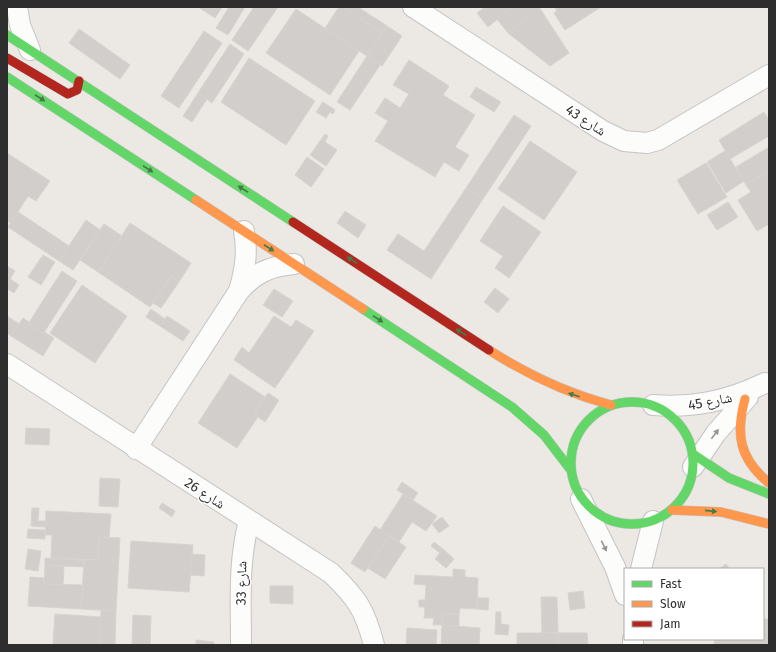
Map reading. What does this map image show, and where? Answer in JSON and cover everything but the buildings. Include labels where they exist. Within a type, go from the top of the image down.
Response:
[{"type":"street","points":[[17,7],[20,25],[30,50]]},
{"type":"street","name":"شارع 43","points":[[416,8],[603,131],[624,141],[647,143],[664,138],[769,76]]},
{"type":"street","points":[[7,35],[523,372],[569,394],[611,405]]},
{"type":"street","points":[[7,58],[68,94],[77,90],[79,81]]},
{"type":"street","points":[[7,77],[512,407],[544,435],[570,469]]},
{"type":"street","points":[[239,291],[246,261],[244,232]]},
{"type":"street","points":[[136,449],[239,291],[250,279],[263,270],[279,265],[294,264]]},
{"type":"street","name":"شارع 26","points":[[7,364],[136,449],[331,573],[353,594],[368,622],[374,645]]},
{"type":"street","name":"شارع 45","points":[[695,460],[716,433],[746,400],[767,382]]},
{"type":"street","name":"شارع 45","points":[[653,405],[685,406],[711,403],[730,398],[767,382]]},
{"type":"street","points":[[746,400],[738,425],[742,452],[757,474],[769,483]]},
{"type":"street","points":[[581,498],[596,512],[613,522],[627,524],[653,521],[672,510],[687,491],[695,460],[691,445],[683,428],[670,414],[653,405],[632,401],[611,405],[593,416],[585,423],[576,437],[571,453],[570,469],[574,484],[615,567],[624,592]]},
{"type":"street","points":[[695,460],[724,477],[769,494]]},
{"type":"street","points":[[672,510],[713,511],[734,514],[769,524]]},
{"type":"street","name":"شارع 33","points":[[241,645],[241,561],[249,521]]},
{"type":"street","points":[[641,568],[653,521]]},
{"type":"traffic: fast","points":[[7,35],[293,222]]},
{"type":"traffic: fast","points":[[7,77],[196,200]]},
{"type":"traffic: fast","points":[[363,309],[512,407],[544,435],[570,469]]},
{"type":"traffic: fast","points":[[632,402],[656,406],[675,420],[689,439],[693,463],[689,487],[675,506],[656,520],[632,524],[608,520],[589,506],[575,487],[571,463],[575,439],[589,420],[608,406],[632,402]]},
{"type":"traffic: fast","points":[[693,454],[729,478],[769,494]]},
{"type":"traffic: slow","points":[[196,200],[363,309]]},
{"type":"traffic: slow","points":[[489,350],[533,375],[563,389],[611,405]]},
{"type":"traffic: slow","points":[[745,399],[740,424],[742,446],[752,465],[769,483]]},
{"type":"traffic: slow","points":[[672,510],[721,512],[769,524]]},
{"type":"traffic: jam","points":[[7,58],[68,94],[77,90],[79,81]]},
{"type":"traffic: jam","points":[[293,222],[489,350]]}]
